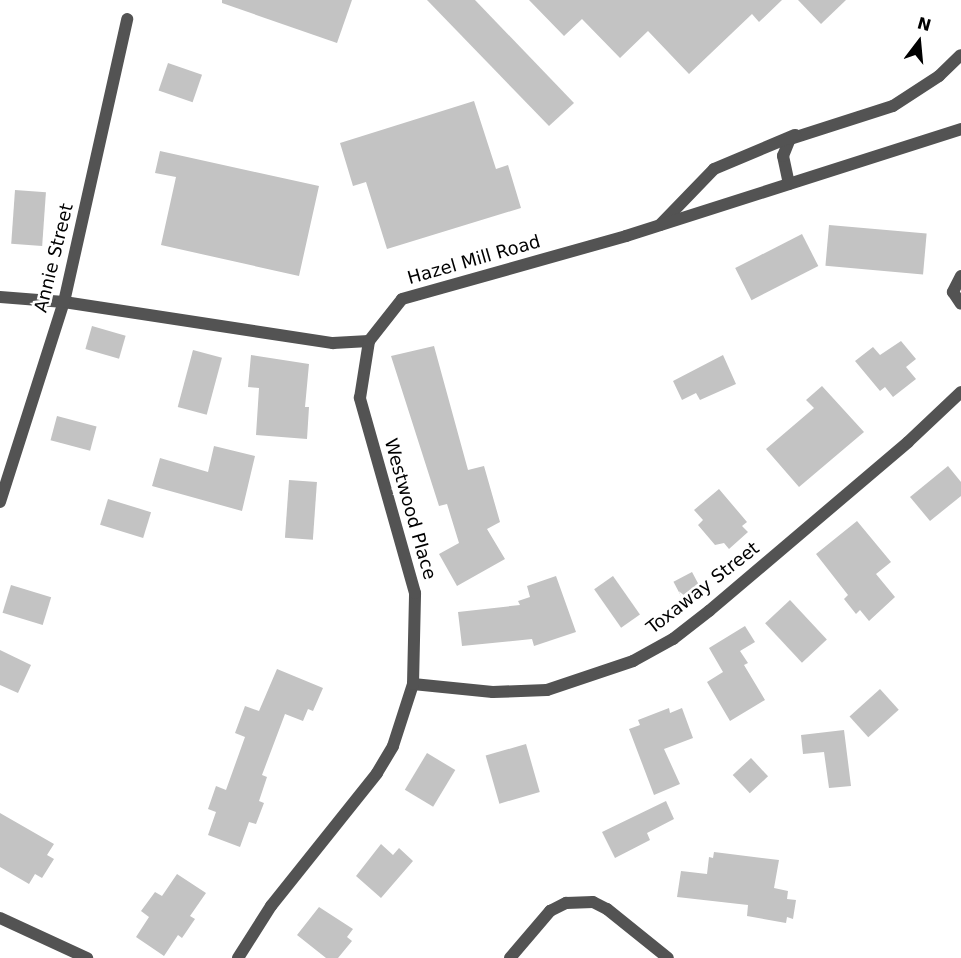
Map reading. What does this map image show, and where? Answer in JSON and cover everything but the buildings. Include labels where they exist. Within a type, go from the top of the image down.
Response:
[{"type":"street","name":"Annie Street","points":[[0,502],[64,302],[127,19]]},
{"type":"street","points":[[660,225],[714,169],[796,135],[893,106],[939,75],[961,55]]},
{"type":"street","name":"Hazel Mill Road","points":[[369,341],[402,299],[660,225],[961,129]]},
{"type":"street","points":[[789,184],[783,156],[796,135]]},
{"type":"street","points":[[961,276],[953,292],[961,304]]},
{"type":"street","points":[[0,297],[64,302],[333,343],[369,341]]},
{"type":"street","name":"Westwood Place","points":[[238,958],[271,906],[377,773],[393,746],[413,684],[415,593],[360,398],[369,341]]},
{"type":"street","name":"Toxaway Street","points":[[413,684],[493,692],[547,690],[633,661],[673,639],[709,611],[908,442],[961,392]]},
{"type":"street","points":[[510,958],[550,911],[566,903],[593,902],[607,909],[668,958]]},
{"type":"street","points":[[0,918],[87,958]]}]
